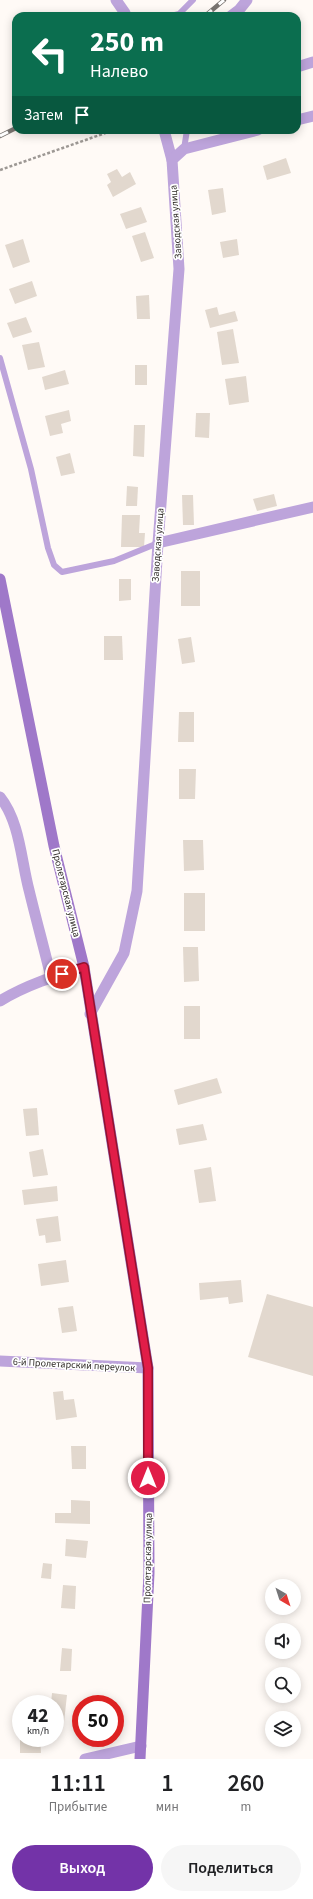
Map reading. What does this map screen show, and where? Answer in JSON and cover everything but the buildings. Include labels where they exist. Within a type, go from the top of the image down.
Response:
[{"type":"main road","name":"Пролетарская улица","points":[[0,579],[54,846],[84,967],[90,1014],[104,1088],[148,1368],[149,1573],[140,1759]]},
{"type":"street","points":[[116,0],[125,12]]},
{"type":"street","points":[[238,12],[247,0]]},
{"type":"street","points":[[301,66],[313,62]]},
{"type":"street","points":[[301,119],[313,116]]},
{"type":"street","name":"Заводская улица","points":[[90,1014],[124,953],[137,890],[158,543],[179,269],[172,160],[165,134]]},
{"type":"street","points":[[172,160],[184,149],[242,134]]},
{"type":"street","points":[[158,543],[313,507]]},
{"type":"street","points":[[0,797],[5,803],[16,831],[51,977]]},
{"type":"street","points":[[0,1001],[51,977],[84,967]]},
{"type":"street","name":"6-й Пролетарский переулок","points":[[0,1361],[148,1368]]},
{"type":"street","points":[[85,1759],[141,1746]]},
{"type":"lane","points":[[181,12],[193,0]]},
{"type":"lane","points":[[184,149],[187,134]]},
{"type":"lane","points":[[0,358],[31,469],[48,548],[54,565],[62,572],[114,561],[158,543]]},
{"type":"path","points":[[0,170],[103,134]]},
{"type":"railway","points":[[210,12],[224,0]]},
{"type":"railway","points":[[0,136],[12,130]]},
{"type":"route","points":[[62,974],[84,967],[90,1014],[104,1088],[148,1368],[148,1478]]}]
